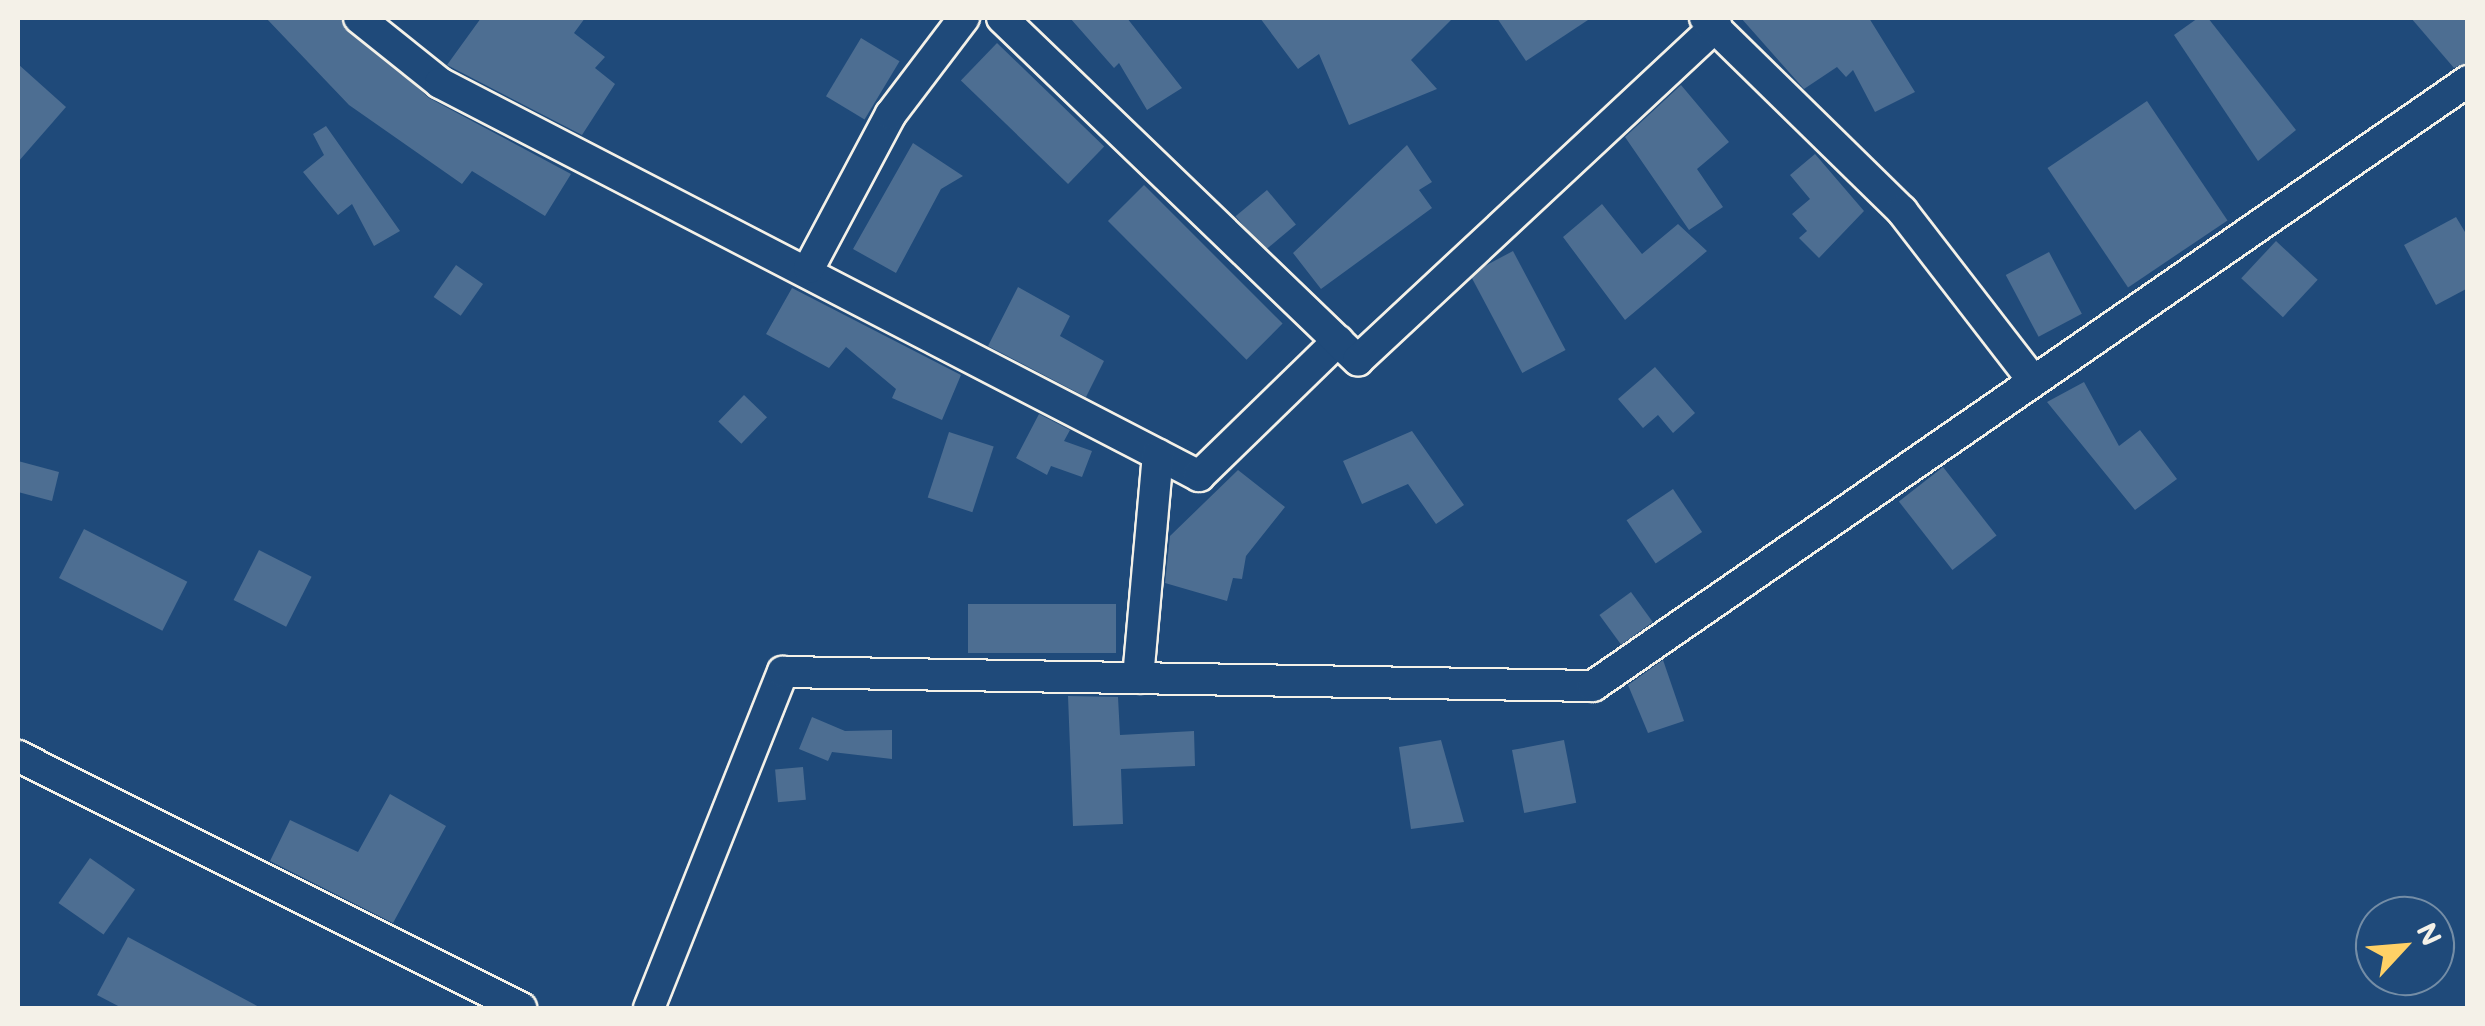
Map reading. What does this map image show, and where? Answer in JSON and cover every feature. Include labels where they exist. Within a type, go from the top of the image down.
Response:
[{"type":"street","points":[[359,18],[440,83],[809,268],[1199,476],[1338,341]]},
{"type":"street","points":[[809,268],[891,114],[964,18]]},
{"type":"street","points":[[1002,18],[1358,360],[1711,22],[1902,212],[2031,378]]},
{"type":"street","points":[[649,1008],[783,672],[1594,686],[2031,378],[2468,81]]},
{"type":"street","points":[[1138,678],[1158,455]]},
{"type":"street","points":[[18,756],[522,1008]]},
{"type":"building","points":[[266,18],[341,18],[429,98],[571,174],[545,216],[472,171],[462,184],[349,105]]},
{"type":"building","points":[[481,18],[585,18],[574,33],[605,57],[595,68],[615,84],[582,135],[447,65]]},
{"type":"building","points":[[1070,18],[1127,18],[1182,88],[1147,110],[1119,63],[1114,68]]},
{"type":"building","points":[[1260,18],[1453,18],[1411,60],[1437,89],[1349,125],[1319,54],[1298,69]]},
{"type":"building","points":[[1497,18],[1591,18],[1526,61]]},
{"type":"building","points":[[1741,18],[1869,18],[1915,92],[1875,112],[1853,70],[1846,77],[1837,67],[1804,89]]},
{"type":"building","points":[[2198,18],[2208,18],[2296,130],[2258,161],[2174,35]]},
{"type":"building","points":[[2411,18],[2468,18],[2468,62],[2454,68]]},
{"type":"building","points":[[861,38],[900,61],[865,119],[826,96]]},
{"type":"building","points":[[997,43],[1104,147],[1068,184],[961,80]]},
{"type":"building","points":[[18,64],[66,107],[18,162]]},
{"type":"building","points":[[1681,85],[1729,142],[1697,169],[1723,207],[1689,230],[1625,137]]},
{"type":"building","points":[[2147,101],[2228,220],[2128,287],[2048,168]]},
{"type":"building","points":[[326,126],[400,231],[374,246],[352,204],[338,215],[303,172],[324,155],[313,134]]},
{"type":"building","points":[[913,143],[963,176],[941,189],[896,273],[853,249]]},
{"type":"building","points":[[1407,145],[1432,182],[1419,190],[1432,208],[1321,289],[1293,253]]},
{"type":"building","points":[[1815,154],[1864,211],[1819,258],[1799,238],[1807,231],[1792,214],[1810,199],[1790,175]]},
{"type":"building","points":[[1144,185],[1283,324],[1247,360],[1108,221]]},
{"type":"building","points":[[1267,190],[1296,224],[1265,251],[1236,216]]},
{"type":"building","points":[[1602,204],[1642,254],[1678,224],[1707,251],[1625,320],[1563,237]]},
{"type":"building","points":[[2456,217],[2468,237],[2468,288],[2436,305],[2404,245]]},
{"type":"building","points":[[2276,241],[2318,280],[2283,317],[2241,278]]},
{"type":"building","points":[[1513,251],[1566,350],[1522,373],[1470,274]]},
{"type":"building","points":[[2049,252],[2082,314],[2039,337],[2006,275]]},
{"type":"building","points":[[456,265],[483,284],[461,316],[434,297]]},
{"type":"building","points":[[1018,287],[1070,316],[1060,336],[1104,361],[1086,397],[988,346]]},
{"type":"building","points":[[792,288],[961,375],[942,420],[892,398],[896,389],[846,347],[829,368],[766,334]]},
{"type":"building","points":[[1655,367],[1695,413],[1673,433],[1658,415],[1643,428],[1618,399]]},
{"type":"building","points":[[2084,382],[2119,446],[2140,430],[2177,479],[2135,510],[2047,402]]},
{"type":"building","points":[[744,395],[767,417],[741,444],[718,422]]},
{"type":"building","points":[[1039,414],[1070,430],[1064,441],[1092,451],[1082,477],[1051,466],[1047,475],[1016,458]]},
{"type":"building","points":[[1412,431],[1464,505],[1436,524],[1408,484],[1362,504],[1343,461]]},
{"type":"building","points":[[949,432],[994,447],[972,512],[928,498]]},
{"type":"building","points":[[18,461],[59,472],[52,501],[18,492]]},
{"type":"building","points":[[1943,467],[1997,536],[1952,570],[1899,501]]},
{"type":"building","points":[[1238,470],[1285,507],[1246,556],[1242,579],[1233,578],[1227,601],[1165,583],[1170,536]]},
{"type":"building","points":[[1673,489],[1702,532],[1656,563],[1627,520]]},
{"type":"building","points":[[84,529],[187,582],[162,631],[59,578]]},
{"type":"building","points":[[259,550],[312,577],[286,627],[234,600]]},
{"type":"building","points":[[1631,592],[1653,622],[1621,645],[1599,615]]},
{"type":"building","points":[[968,604],[1116,604],[1116,653],[968,653]]},
{"type":"building","points":[[1663,660],[1684,721],[1648,733],[1628,685]]},
{"type":"building","points":[[1068,696],[1118,697],[1120,735],[1194,731],[1195,766],[1121,769],[1123,824],[1073,826]]},
{"type":"building","points":[[812,717],[845,731],[892,730],[892,759],[832,752],[828,761],[799,749]]},
{"type":"building","points":[[1441,740],[1464,822],[1411,829],[1399,747]]},
{"type":"building","points":[[1564,740],[1576,803],[1524,813],[1512,750]]},
{"type":"building","points":[[803,767],[806,800],[778,802],[775,769]]},
{"type":"building","points":[[390,794],[446,826],[393,923],[270,861],[290,820],[358,852]]},
{"type":"building","points":[[90,858],[135,890],[104,935],[58,903]]},
{"type":"building","points":[[128,937],[261,1008],[122,1008],[97,995]]}]
